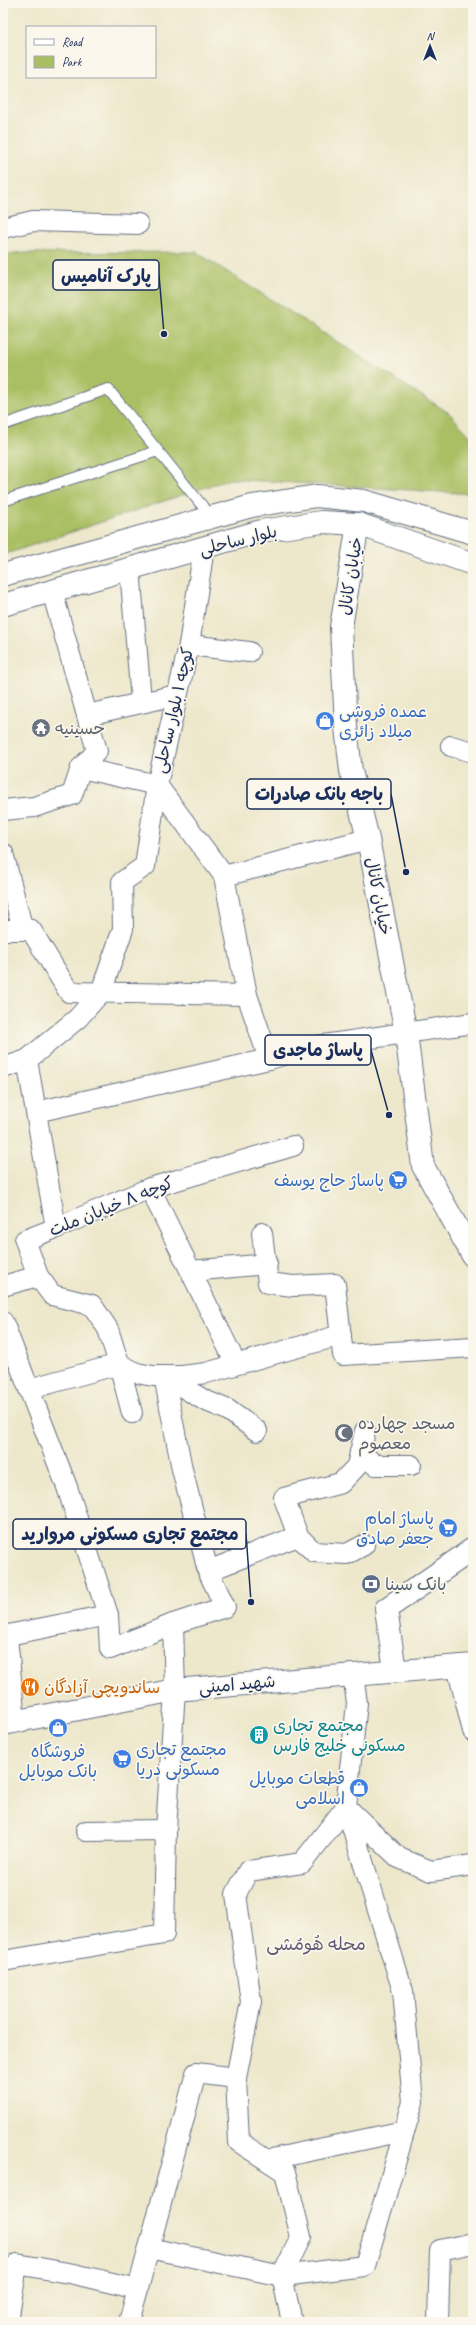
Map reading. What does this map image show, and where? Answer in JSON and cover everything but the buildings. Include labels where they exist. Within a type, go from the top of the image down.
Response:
[{"type":"main road","name":"بلوار ساحلی","points":[[3,576],[252,506],[317,496],[364,501],[473,533]]},
{"type":"main road","name":"بلوار ساحلی","points":[[3,605],[269,530],[322,522],[358,524],[473,564]]},
{"type":"main road","name":"خیابان کانال","points":[[358,524],[341,627],[346,727],[351,771],[368,839],[406,1033],[423,1166],[473,1256]]},
{"type":"main road","points":[[395,1671],[386,1609],[473,1549]]},
{"type":"main road","name":"شهید امینی","points":[[9,1723],[175,1690],[353,1674],[465,1666]]},
{"type":"street","points":[[3,228],[33,221],[138,224]]},
{"type":"street","name":"کوچه ۱ بلوار ساحلی","points":[[204,548],[189,645],[157,785],[224,876]]},
{"type":"street","points":[[130,569],[142,701]]},
{"type":"street","points":[[3,810],[34,807],[72,795],[81,768],[97,750],[52,591]]},
{"type":"street","points":[[189,645],[249,652]]},
{"type":"street","points":[[87,714],[142,701],[177,695]]},
{"type":"street","points":[[451,746],[473,752]]},
{"type":"street","points":[[3,1068],[27,1060],[78,1018],[101,992],[123,929],[122,882],[145,866],[157,785],[81,768]]},
{"type":"street","points":[[269,1059],[247,995],[224,876],[368,839]]},
{"type":"street","points":[[3,853],[23,930]]},
{"type":"street","points":[[3,930],[31,930],[69,992],[247,995]]},
{"type":"street","points":[[36,1112],[269,1059],[316,1046],[473,1023]]},
{"type":"street","points":[[27,1060],[56,1228]]},
{"type":"street","name":"کوچه ۸ خیابان ملت","points":[[38,1276],[25,1240],[150,1188],[293,1146]]},
{"type":"street","points":[[150,1188],[236,1364]]},
{"type":"street","points":[[262,1233],[267,1264],[268,1283],[293,1286],[335,1284],[343,1355],[473,1347]]},
{"type":"street","points":[[191,1271],[267,1264]]},
{"type":"street","points":[[3,1286],[38,1276],[52,1295],[92,1306],[108,1329],[132,1412]]},
{"type":"street","points":[[3,1322],[67,1487],[108,1615],[110,1649],[173,1624],[225,1607],[208,1571],[182,1469],[164,1376]]},
{"type":"street","points":[[29,1389],[119,1364],[137,1373],[164,1376],[206,1373],[341,1335]]},
{"type":"street","points":[[164,1376],[204,1400],[228,1410],[257,1431]]},
{"type":"street","points":[[364,1545],[347,1554],[314,1552],[298,1536],[284,1498],[341,1483],[357,1466],[365,1431]]},
{"type":"street","points":[[360,1452],[375,1465],[412,1465]]},
{"type":"street","points":[[208,1571],[298,1536]]},
{"type":"street","points":[[9,1723],[5,1636],[108,1615]]},
{"type":"street","points":[[3,1961],[164,1934],[166,1830],[175,1690],[173,1624]]},
{"type":"street","points":[[465,1666],[473,1731]]},
{"type":"street","points":[[149,2248],[282,2276],[365,2266],[413,2102],[403,1991],[346,1807],[357,1704],[353,1674]]},
{"type":"street","points":[[346,1807],[399,1858],[431,1871],[473,1865]]},
{"type":"street","points":[[292,2322],[282,2276],[301,2237],[285,2172],[239,2142],[236,2078],[251,2002],[236,1894],[248,1871],[302,1863],[346,1807]]},
{"type":"street","points":[[86,1831],[166,1830]]},
{"type":"street","points":[[129,2322],[196,2073],[236,2078]]},
{"type":"street","points":[[267,2160],[404,2131]]},
{"type":"street","points":[[438,2322],[440,2250],[473,2242]]},
{"type":"street","points":[[8,2322],[17,2264],[74,2274],[138,2289]]},
{"type":"lane","points":[[3,425],[108,389],[212,518]]},
{"type":"lane","points":[[3,501],[158,451]]},
{"type":"green space","points":[[196,252],[449,413],[473,439],[473,494],[230,479],[3,555],[3,255],[14,253]]},
{"type":"place","name":"پارک آنامیس","points":[[164,334]]},
{"type":"place","name":"عمده فروشی میلاد زائری","points":[[325,721]]},
{"type":"place","name":"حسینیه","points":[[41,728]]},
{"type":"place","name":"باجه بانک صادرات","points":[[406,872]]},
{"type":"place","name":"پاساژ ماجدی","points":[[389,1115]]},
{"type":"place","name":"پاساژ حاج یوسف","points":[[398,1180]]},
{"type":"place","name":"مسجد چهارده معصوم","points":[[344,1433]]},
{"type":"place","name":"پاساژ امام جعفر صادق","points":[[448,1528]]},
{"type":"place","name":"بانک سینا","points":[[371,1584]]},
{"type":"place","name":"مجتمع تجاری مسکونی مروارید","points":[[251,1602]]},
{"type":"place","name":"ساندویچی آزادگان","points":[[30,1687]]},
{"type":"place","name":"فروشگاه بانک موبایل","points":[[58,1728]]},
{"type":"place","name":"مجتمع تجاری مسکونی خلیج فارس","points":[[259,1735]]},
{"type":"place","name":"مجتمع تجاری مسکونی دریا","points":[[122,1759]]},
{"type":"place","name":"قطعات موبایل اسلامی","points":[[359,1788]]},
{"type":"district","name":"محله هُومُشی","points":[[316,1944]]}]
